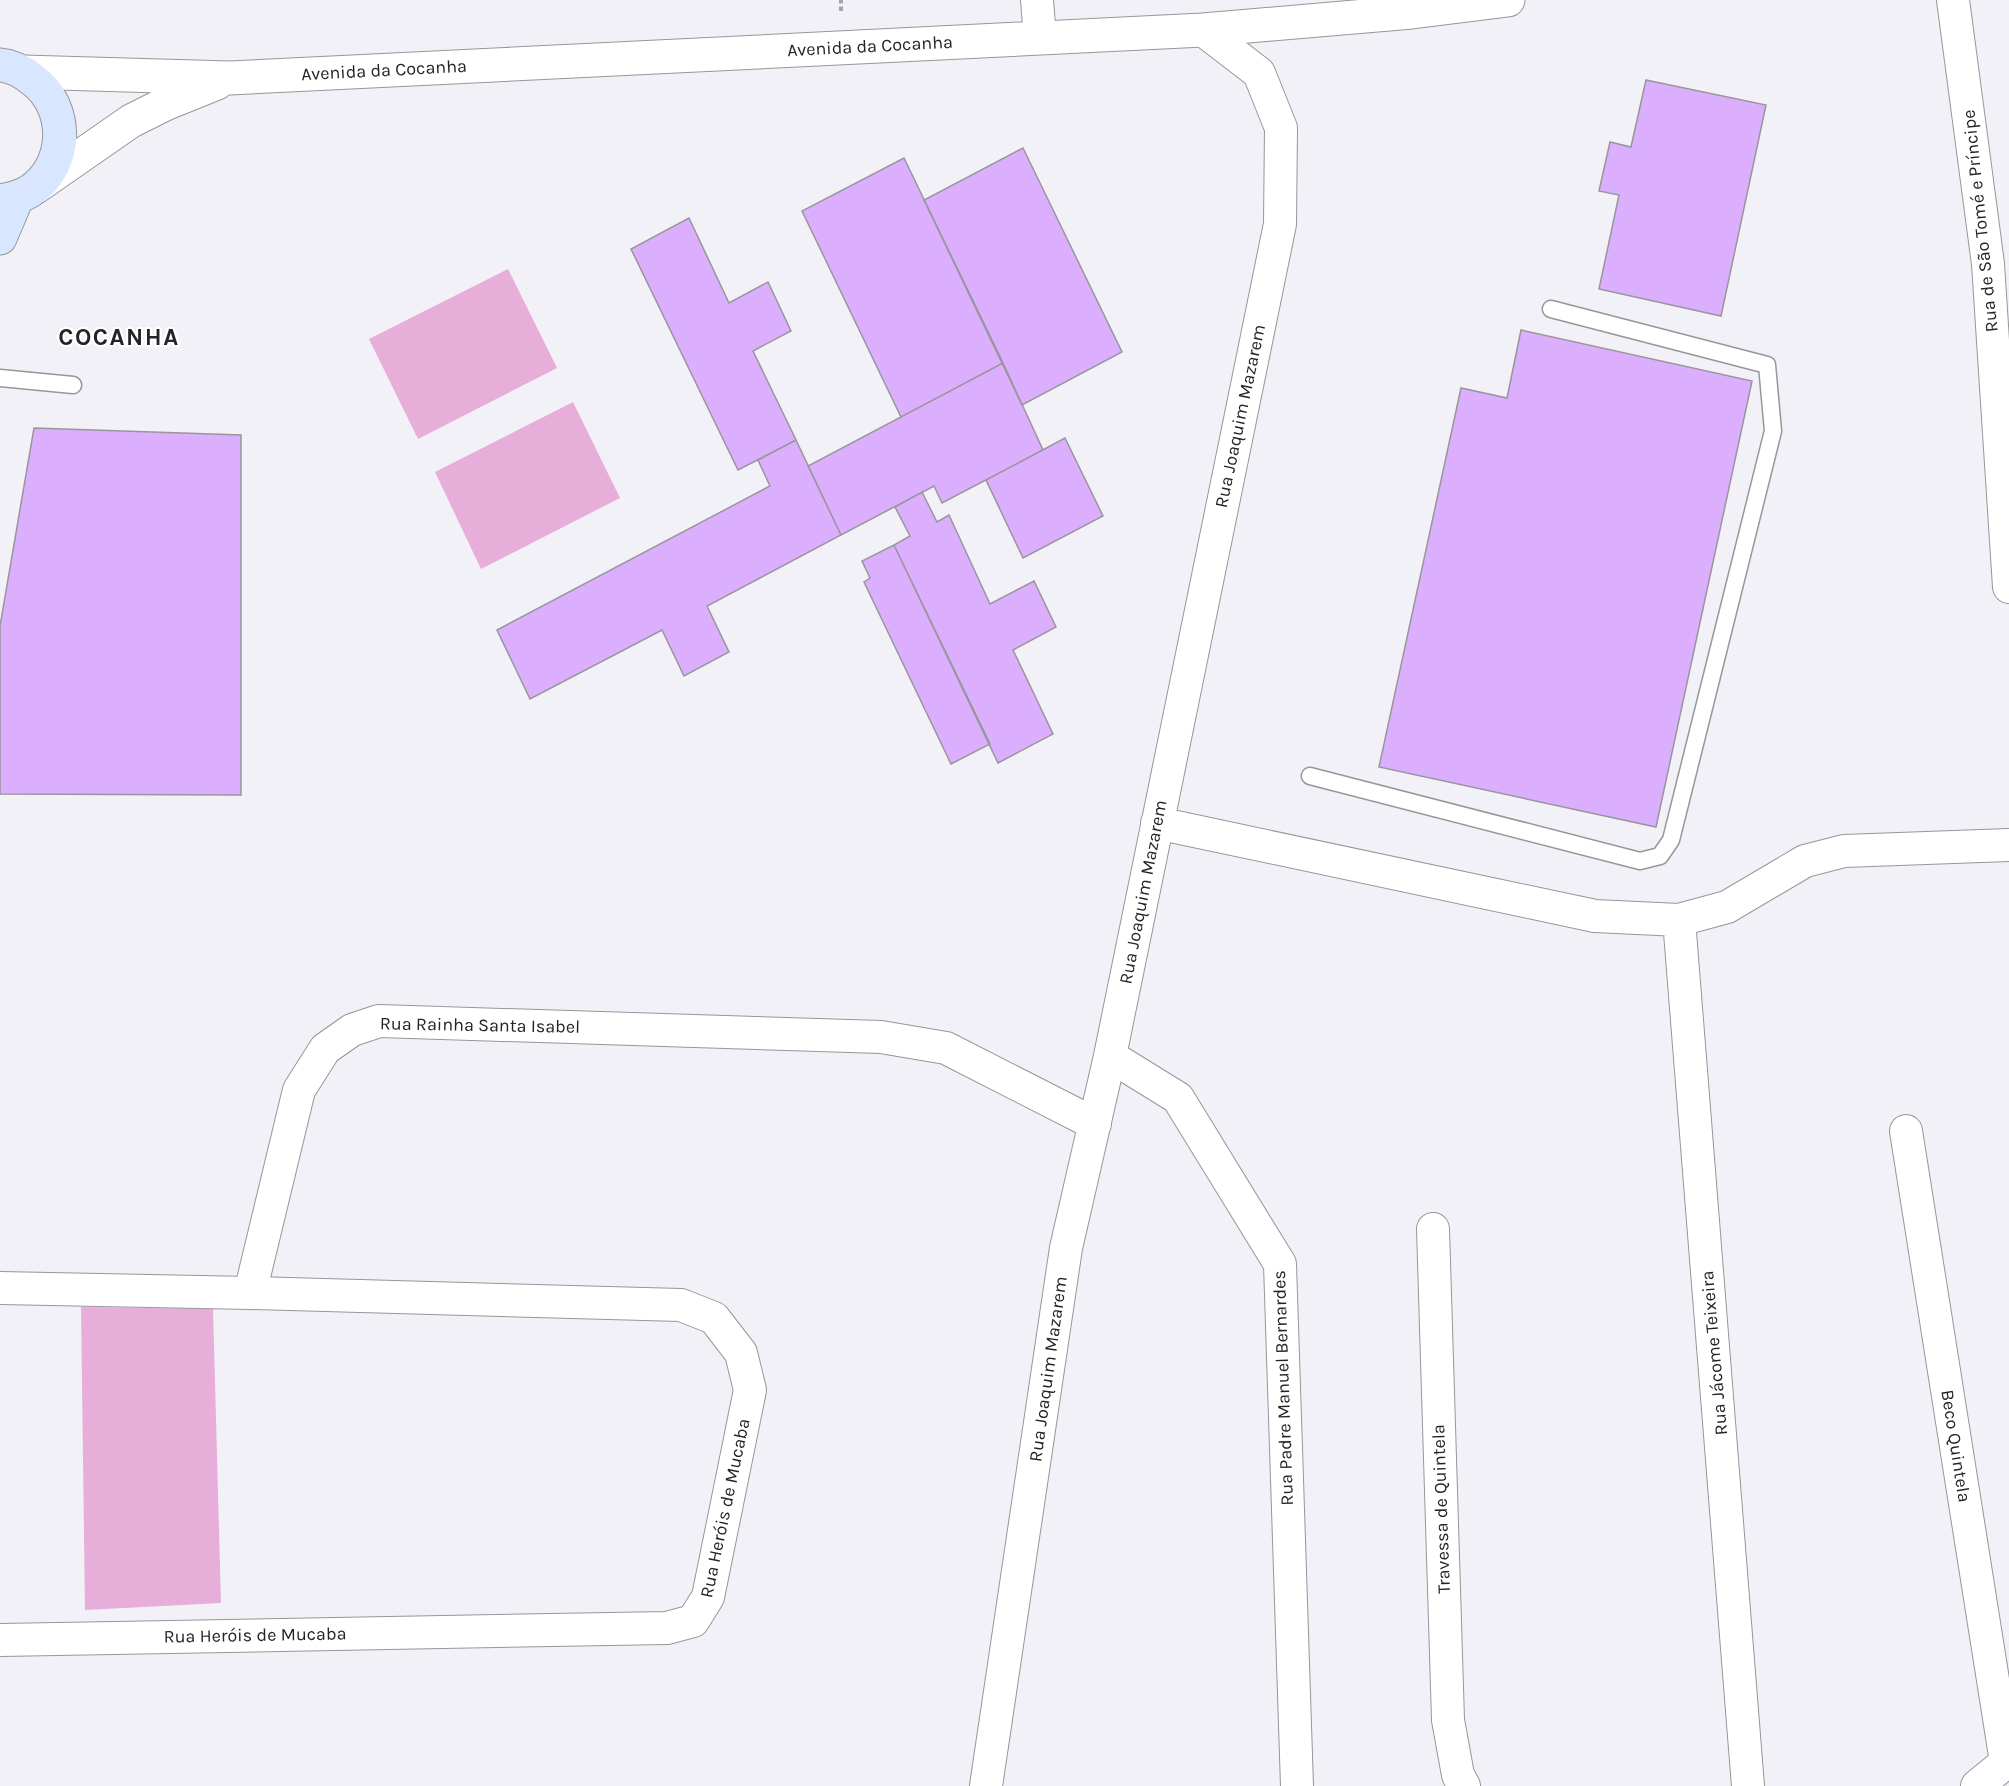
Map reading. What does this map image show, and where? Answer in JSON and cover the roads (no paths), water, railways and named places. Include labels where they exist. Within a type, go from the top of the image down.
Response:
[{"type":"main road","points":[[0,238],[16,196],[48,173],[58,152],[61,129],[55,106],[42,86],[12,69]]},
{"type":"street","points":[[1037,0],[1040,38]]},
{"type":"street","name":"Avenida da Cocanha","points":[[230,78],[1203,30],[1412,12],[1508,0]]},
{"type":"street","name":"Rua de São Tomé e Príncipe","points":[[1953,0],[1998,261],[2008,571]]},
{"type":"street","name":"Rua Joaquim Mazarem","points":[[986,1786],[1066,1248],[1110,1056],[1280,224],[1281,128],[1259,73],[1203,30]]},
{"type":"street","points":[[12,69],[230,78]]},
{"type":"street","points":[[16,196],[131,121],[165,104],[230,78]]},
{"type":"street","points":[[1157,823],[1595,916],[1679,920],[1727,907],[1805,861],[1844,851],[2009,845]]},
{"type":"street","name":"Rua Jácome Teixeira","points":[[1679,920],[1748,1786]]},
{"type":"street","name":"Rua Rainha Santa Isabel","points":[[250,1293],[299,1090],[325,1049],[352,1030],[380,1021],[881,1037],[946,1048],[1095,1124]]},
{"type":"street","name":"Rua Padre Manuel Bernardes","points":[[1110,1056],[1178,1098],[1280,1264],[1297,1786]]},
{"type":"street","name":"Beco Quintela","points":[[1906,1131],[2008,1761]]},
{"type":"street","name":"Travessa de Quintela","points":[[1433,1229],[1448,1720],[1458,1775],[1464,1786]]},
{"type":"street","points":[[0,1288],[250,1293]]},
{"type":"street","name":"Rua Heróis de Mucaba","points":[[0,1640],[667,1628],[693,1621],[708,1597],[750,1390],[741,1353],[714,1318],[681,1305],[250,1293]]},
{"type":"street","points":[[1977,1786],[2008,1761]]},
{"type":"lane","points":[[1310,776],[1640,861],[1660,856],[1671,840],[1773,431],[1767,365],[1551,309]]},
{"type":"lane","points":[[0,378],[73,385]]},
{"type":"district","name":"COCANHA","points":[[119,337]]}]
